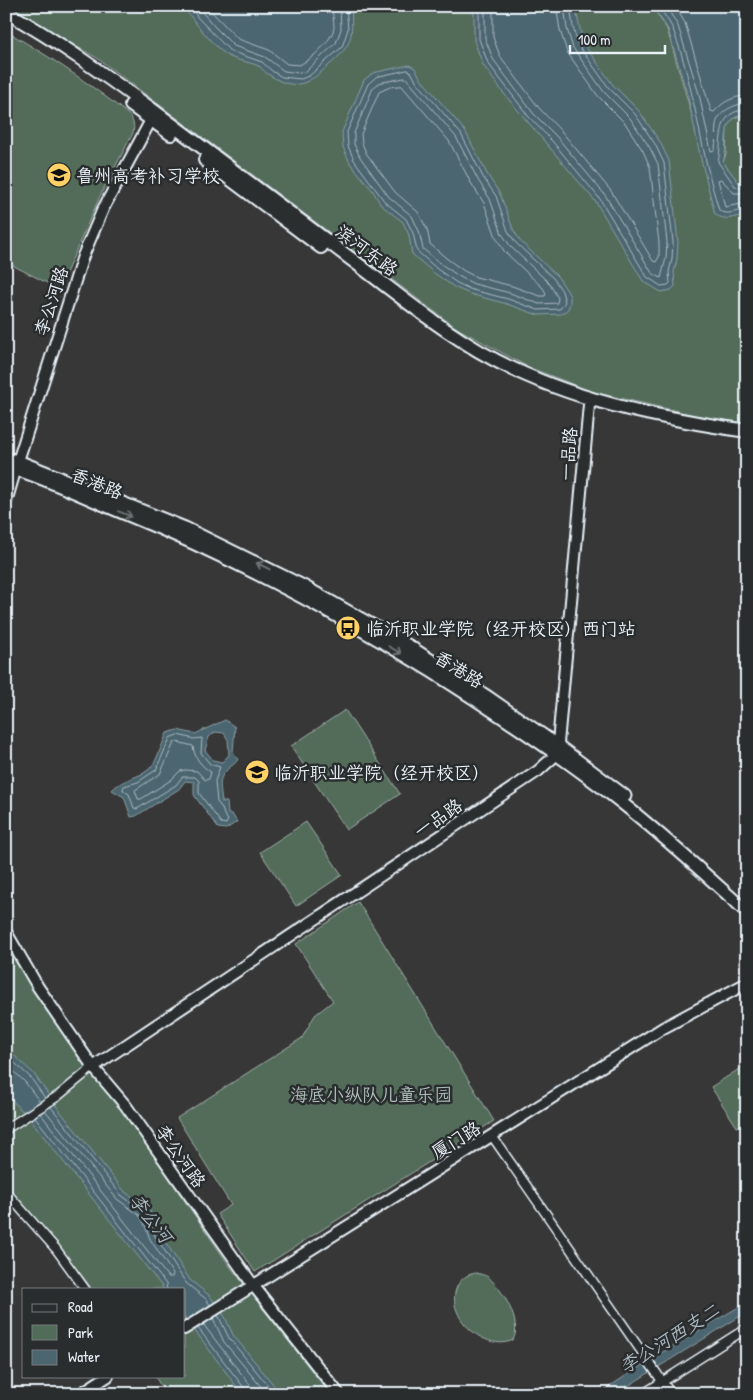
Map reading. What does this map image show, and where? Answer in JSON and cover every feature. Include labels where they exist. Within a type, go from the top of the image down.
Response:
[{"type":"main road","name":"滨河东路","points":[[6,12],[79,56],[451,334],[511,368],[555,387],[630,410],[747,431]]},
{"type":"main road","name":"滨河东路","points":[[6,22],[66,56],[447,340],[507,374],[549,393],[628,417],[747,438]]},
{"type":"main road","name":"香港路","points":[[11,464],[181,537],[294,592],[404,655],[557,750],[627,797],[698,857],[747,902]]},
{"type":"main road","name":"香港路","points":[[557,750],[692,862],[747,912]]},
{"type":"street","name":"李公河路","points":[[6,502],[11,464],[83,256],[102,209],[151,120]]},
{"type":"street","name":"一品路","points":[[93,1067],[538,771],[557,750],[589,406]]},
{"type":"street","name":"李公河路","points":[[6,932],[38,987],[93,1067],[126,1106],[253,1285],[339,1394]]},
{"type":"street","name":"厦门路","points":[[185,1328],[663,1028],[747,983]]},
{"type":"street","points":[[6,1130],[58,1096],[93,1067]]},
{"type":"street","points":[[492,1136],[671,1394]]},
{"type":"street","points":[[6,1192],[56,1250],[84,1288]]},
{"type":"street","points":[[643,1394],[747,1328]]},
{"type":"street","points":[[80,1394],[105,1378]]},
{"type":"green space","points":[[652,6],[667,29],[693,119],[727,219],[747,214],[747,423],[708,418],[593,392],[528,367],[455,327],[97,58],[6,7]]},
{"type":"green space","name":"鲁州高考补习学校","points":[[6,31],[99,91],[128,114],[134,125],[133,133],[100,196],[59,289],[6,262]]},
{"type":"green space","points":[[747,114],[747,182],[739,183],[723,162],[726,154],[727,126],[733,119]]},
{"type":"green space","points":[[345,710],[400,794],[346,830],[291,746]]},
{"type":"green space","points":[[306,822],[342,875],[296,906],[260,852]]},
{"type":"green space","name":"海底小纵队儿童乐园","points":[[358,902],[494,1121],[255,1272],[217,1214],[231,1205],[177,1118],[302,1038],[315,1015],[333,1001],[296,944]]},
{"type":"green space","points":[[6,945],[33,990],[94,1077],[120,1107],[229,1265],[330,1394],[165,1394],[156,1378],[185,1378],[185,1288],[91,1288],[60,1247],[6,1185]]},
{"type":"green space","points":[[747,1064],[747,1121],[737,1127],[711,1087]]},
{"type":"green space","points":[[476,1273],[488,1277],[494,1282],[510,1306],[515,1325],[513,1340],[497,1342],[480,1337],[466,1325],[457,1311],[454,1298],[457,1286],[464,1277]]},
{"type":"water","points":[[183,6],[351,6],[352,26],[350,40],[336,59],[315,77],[302,83],[288,84],[269,75],[259,66],[225,54],[205,34]]},
{"type":"water","points":[[474,6],[575,6],[583,43],[613,85],[639,111],[660,142],[669,161],[678,242],[674,272],[675,286],[671,290],[661,292],[643,281],[596,202],[505,95],[483,65],[474,40]]},
{"type":"water","points":[[652,6],[747,6],[747,114],[738,116],[729,125],[723,162],[739,183],[747,182],[747,214],[723,218],[715,214],[688,97],[668,29]]},
{"type":"water","points":[[409,65],[415,68],[421,79],[465,131],[487,174],[500,194],[513,229],[520,241],[557,276],[566,289],[570,296],[570,303],[568,309],[561,314],[538,315],[470,294],[454,287],[434,273],[412,254],[409,235],[403,222],[381,205],[373,191],[350,163],[343,147],[342,132],[364,80],[373,73]]},
{"type":"water","points":[[225,720],[235,727],[233,752],[238,759],[223,774],[220,785],[222,802],[227,802],[228,814],[232,814],[237,822],[226,829],[218,828],[194,795],[194,782],[185,781],[179,789],[136,816],[131,817],[124,797],[112,790],[152,766],[167,733],[177,730],[195,734]],"holes":[[[215,732],[224,733],[228,740],[229,755],[222,762],[213,760],[205,750],[209,737]]]},
{"type":"water","name":"李公河","points":[[6,1048],[34,1074],[59,1110],[125,1192],[147,1207],[154,1218],[160,1234],[190,1280],[210,1296],[225,1317],[233,1335],[281,1394],[243,1394],[185,1317],[185,1288],[163,1288],[29,1118],[6,1094]]},
{"type":"water","points":[[747,1302],[747,1312],[615,1394],[598,1394],[656,1356]]},
{"type":"place","name":"鲁州高考补习学校","points":[[59,175]]},
{"type":"place","name":"临沂职业学院（经开校区）西门站","points":[[348,628]]},
{"type":"place","name":"临沂职业学院（经开校区）","points":[[257,772]]},
{"type":"water label","name":"李公河西支二","points":[[669,1338]]}]
